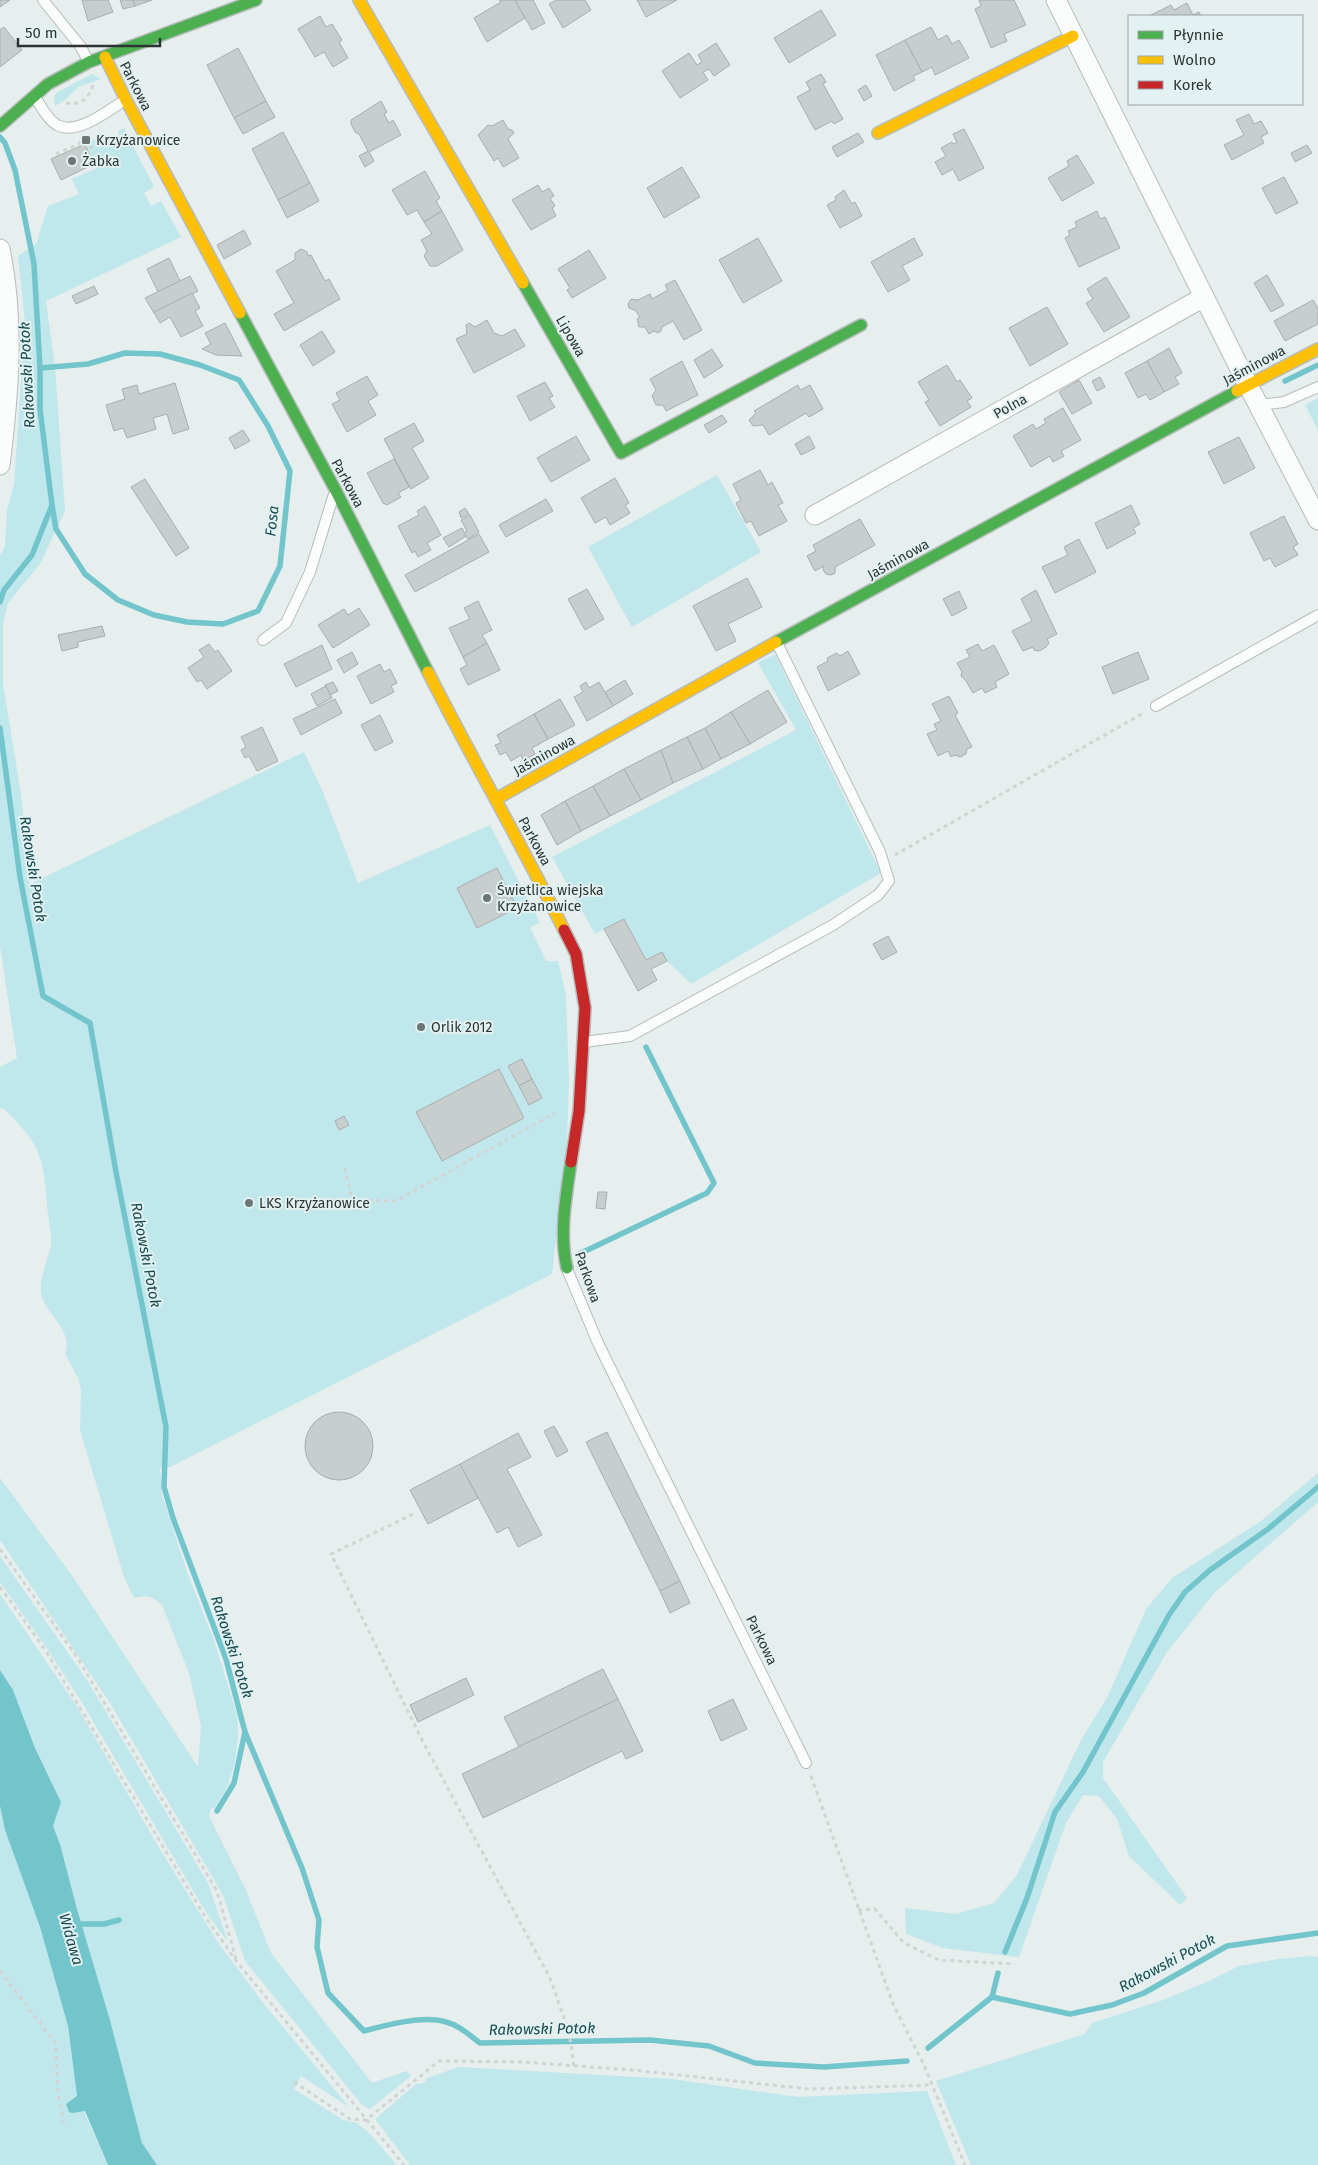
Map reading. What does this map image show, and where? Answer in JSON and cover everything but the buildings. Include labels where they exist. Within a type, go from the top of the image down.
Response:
[{"type":"street","points":[[0,126],[48,84],[89,62],[256,0]]},
{"type":"street","name":"Lipowa","points":[[359,0],[622,453],[861,325]]},
{"type":"street","points":[[1056,0],[1248,385],[1318,520]]},
{"type":"street","points":[[878,133],[1073,36]]},
{"type":"street","name":"Parkowa","points":[[105,57],[126,100],[335,488],[458,732],[496,800],[576,954],[584,1008],[580,1102],[566,1194],[563,1252],[567,1268]]},
{"type":"street","points":[[0,249],[10,327],[6,405],[0,465]]},
{"type":"street","name":"Polna","points":[[814,515],[1204,297]]},
{"type":"street","name":"Jaśminowa","points":[[496,800],[777,643],[1248,385],[1318,349]]},
{"type":"lane","points":[[43,0],[81,47],[89,62]]},
{"type":"lane","points":[[34,95],[52,121],[64,127],[85,124],[99,118],[126,100]]},
{"type":"lane","points":[[1259,405],[1284,402],[1318,387]]},
{"type":"lane","points":[[263,640],[286,623],[310,572],[335,488]]},
{"type":"lane","points":[[1156,706],[1318,615]]},
{"type":"lane","points":[[583,1042],[630,1036],[833,924],[878,895],[888,881],[880,852],[777,643]]},
{"type":"lane","name":"Parkowa","points":[[567,1268],[595,1335],[627,1403],[806,1763]]},
{"type":"path","points":[[66,103],[79,104],[91,91],[93,85]]},
{"type":"path","points":[[86,135],[94,154]]},
{"type":"path","points":[[884,862],[1156,706]]},
{"type":"path","points":[[352,1200],[396,1201],[572,1104],[580,1102]]},
{"type":"path","points":[[346,1168],[355,1213]]},
{"type":"path","points":[[413,1514],[331,1554],[423,1742],[550,1978],[569,2032],[574,2066]]},
{"type":"path","points":[[0,1549],[77,1657],[217,1890],[237,1962]]},
{"type":"path","points":[[0,1587],[51,1658],[204,1914],[237,1962],[404,2165]]},
{"type":"path","points":[[806,1763],[893,2004],[932,2085],[965,2165]]},
{"type":"path","points":[[858,1910],[876,1908],[904,1943],[939,1960],[1015,1964]]},
{"type":"path","points":[[0,1971],[56,2044],[58,2092],[64,2122]]},
{"type":"path","points":[[294,2082],[350,2119],[366,2120],[439,2061],[523,2062],[632,2070],[809,2089],[932,2085]]},
{"type":"shaded area","points":[[92,74],[101,79],[78,87],[65,100],[55,106],[54,97],[56,93]]},
{"type":"shaded area","points":[[124,128],[154,187],[144,193],[151,206],[161,201],[181,237],[46,301],[55,367],[65,511],[40,564],[8,603],[3,624],[3,684],[21,794],[30,884],[304,752],[323,792],[358,883],[490,825],[540,923],[530,927],[546,961],[558,961],[566,995],[569,1082],[567,1142],[552,1274],[170,1467],[160,1468],[162,1495],[187,1572],[214,1640],[237,1715],[238,1741],[231,1776],[215,1808],[211,1808],[209,1816],[245,1888],[271,1953],[372,2083],[407,2071],[411,2076],[370,2109],[362,2105],[245,1961],[223,1895],[110,1703],[0,1540],[0,1478],[73,1577],[198,1767],[201,1726],[189,1673],[162,1605],[149,1597],[134,1598],[124,1577],[80,1430],[81,1389],[78,1378],[65,1354],[66,1337],[41,1293],[42,1275],[51,1245],[51,1233],[40,1156],[27,1134],[4,1109],[0,1108],[0,1067],[17,1058],[0,946],[0,556],[5,546],[7,510],[14,484],[25,322],[18,256],[36,244],[48,206],[79,194],[72,179],[97,168],[86,143],[102,137],[104,141],[119,135],[118,131]]},
{"type":"shaded area","points":[[1318,398],[1318,430],[1305,405]]},
{"type":"shaded area","points":[[717,475],[761,552],[632,627],[588,547]]},
{"type":"shaded area","points":[[775,654],[881,873],[691,984],[667,961],[662,952],[646,960],[624,919],[595,934],[552,857],[796,730],[758,663]]},
{"type":"shaded area","points":[[1318,1473],[1318,1502],[1215,1592],[1167,1652],[1103,1762],[1103,1778],[1187,1898],[1180,1905],[1129,1856],[1117,1819],[1099,1796],[1083,1795],[1066,1823],[1019,1957],[943,1948],[906,1934],[905,1908],[956,1914],[994,1903],[1017,1875],[1081,1740],[1108,1696],[1146,1609],[1172,1578],[1261,1521]]},
{"type":"shaded area","points":[[0,1556],[87,1680],[208,1883],[228,1942],[207,1914],[81,1701],[0,1582]]},
{"type":"shaded area","points":[[0,1594],[76,1705],[161,1851],[219,1944],[264,2004],[349,2107],[301,2076],[294,2089],[343,2120],[357,2123],[370,2134],[397,2165],[157,2165],[142,2143],[110,2020],[60,1844],[53,1826],[61,1801],[35,1748],[13,1690],[0,1670]]},
{"type":"shaded area","points":[[0,1806],[5,1830],[40,1927],[68,2026],[77,2096],[108,2165],[0,2165]]},
{"type":"shaded area","points":[[1311,1956],[1318,1957],[1318,2165],[971,2165],[936,2081],[1085,2034],[1092,2023],[1163,2000],[1239,1966]]},
{"type":"shaded area","points":[[459,2067],[672,2079],[798,2097],[927,2091],[956,2165],[410,2165],[375,2119],[416,2084],[424,2083],[427,2078]]},
{"type":"water","name":"Widawa","points":[[0,1670],[13,1690],[35,1748],[61,1802],[53,1826],[60,1844],[110,2020],[142,2143],[157,2165],[108,2165],[85,2111],[69,2112],[66,2104],[77,2096],[68,2026],[40,1927],[5,1830],[0,1806]]},
{"type":"waterway","name":"Rakowski Potok","points":[[0,137],[5,143],[15,170],[34,264],[40,368],[40,409],[52,505],[32,555],[4,590],[0,602]]},
{"type":"waterway","name":"Fosa","points":[[40,368],[88,364],[125,353],[160,354],[200,365],[239,380],[268,426],[290,471],[280,566],[258,611],[223,624],[187,622],[154,615],[118,600],[85,574],[56,529],[52,505]]},
{"type":"waterway","points":[[1285,381],[1318,365]]},
{"type":"waterway","name":"Rakowski Potok","points":[[0,728],[20,877],[43,996],[90,1023],[116,1172],[166,1427],[164,1487],[173,1518],[226,1659],[245,1732],[302,1868],[319,1920],[317,1947],[328,1993],[364,2031],[416,2020],[437,2020],[455,2025],[480,2043],[650,2040],[709,2046],[755,2063],[824,2067],[907,2061]]},
{"type":"waterway","points":[[577,1255],[707,1193],[714,1183],[646,1047]]},
{"type":"waterway","points":[[1005,1952],[1027,1898],[1055,1812],[1083,1772],[1169,1615],[1185,1592],[1210,1570],[1268,1529],[1318,1487]]},
{"type":"waterway","points":[[217,1811],[234,1783],[245,1732]]},
{"type":"waterway","name":"Widawa","points":[[76,1924],[104,1924],[119,1920]]},
{"type":"waterway","name":"Rakowski Potok","points":[[928,2048],[992,1997],[1070,2014],[1112,2005],[1144,1993],[1227,1946],[1318,1933]]},
{"type":"waterway","points":[[992,1997],[998,1973]]},
{"type":"traffic: fast","points":[[0,126],[48,84],[89,62],[256,0]]},
{"type":"traffic: fast","points":[[523,283],[621,453],[861,325]]},
{"type":"traffic: fast","points":[[240,313],[335,489],[428,672]]},
{"type":"traffic: fast","points":[[776,642],[1237,391]]},
{"type":"traffic: fast","points":[[567,1268],[563,1229],[571,1162]]},
{"type":"traffic: slow","points":[[359,0],[523,283]]},
{"type":"traffic: slow","points":[[878,133],[1073,36]]},
{"type":"traffic: slow","points":[[105,57],[240,313]]},
{"type":"traffic: slow","points":[[1237,391],[1318,349]]},
{"type":"traffic: slow","points":[[496,799],[776,642]]},
{"type":"traffic: slow","points":[[428,672],[564,930]]},
{"type":"traffic: jam","points":[[564,930],[576,954],[585,1008],[579,1111],[571,1162]]},
{"type":"place","name":"Krzyżanowice","points":[[86,140]]},
{"type":"place","name":"Żabka","points":[[72,161]]},
{"type":"place","name":"Świetlica wiejska Krzyżanowice","points":[[487,898]]},
{"type":"place","name":"Orlik 2012","points":[[421,1027]]},
{"type":"place","name":"LKS Krzyżanowice","points":[[249,1203]]}]
